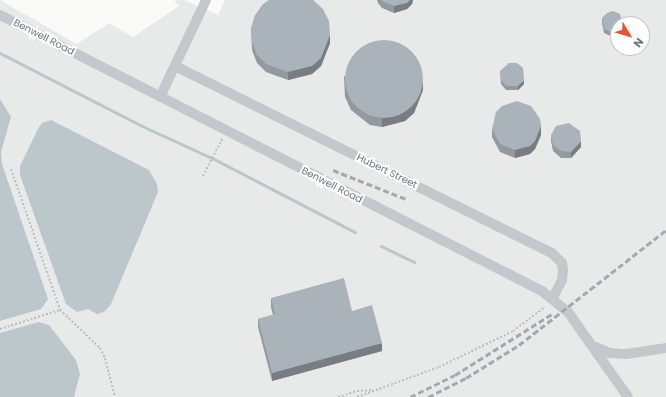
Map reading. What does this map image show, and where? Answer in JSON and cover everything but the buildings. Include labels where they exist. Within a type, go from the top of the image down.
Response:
[{"type":"street","points":[[160,97],[206,0]]},
{"type":"street","name":"Benwell Road","points":[[0,15],[553,298],[568,312],[595,346],[628,397]]},
{"type":"street","name":"Hubert Street","points":[[175,66],[552,253],[562,263],[563,270],[562,280],[553,298]]},
{"type":"street","points":[[595,346],[618,354],[666,348]]},
{"type":"path","points":[[203,176],[226,131]]},
{"type":"path","points":[[11,170],[60,310],[100,348],[105,358],[115,397]]},
{"type":"path","points":[[357,397],[439,367],[513,331],[535,316],[553,298]]},
{"type":"path","points":[[0,329],[60,310]]},
{"type":"path","points":[[338,397],[358,391],[377,390]]},
{"type":"shaded area","points":[[0,0],[77,44],[109,23],[133,37],[179,6],[174,0],[184,0],[218,15],[225,0],[666,0],[666,397],[0,397]]},
{"type":"shaded area","points":[[0,99],[11,117],[1,152],[2,164],[48,299],[41,309],[0,321]]},
{"type":"shaded area","points":[[51,120],[149,170],[157,184],[158,192],[111,304],[104,312],[97,314],[88,309],[77,312],[66,304],[20,175],[20,166],[39,127],[42,123]]},
{"type":"shaded area","points":[[39,322],[49,325],[76,360],[80,374],[74,397],[0,397],[0,333]]},
{"type":"waterway","points":[[0,53],[142,126],[212,158],[355,232]]},
{"type":"waterway","points":[[381,246],[414,262]]},
{"type":"railway","points":[[333,170],[406,199]]},
{"type":"railway","points":[[428,397],[466,378],[519,345],[666,230]]},
{"type":"railway","points":[[410,397],[455,375],[552,314]]}]
